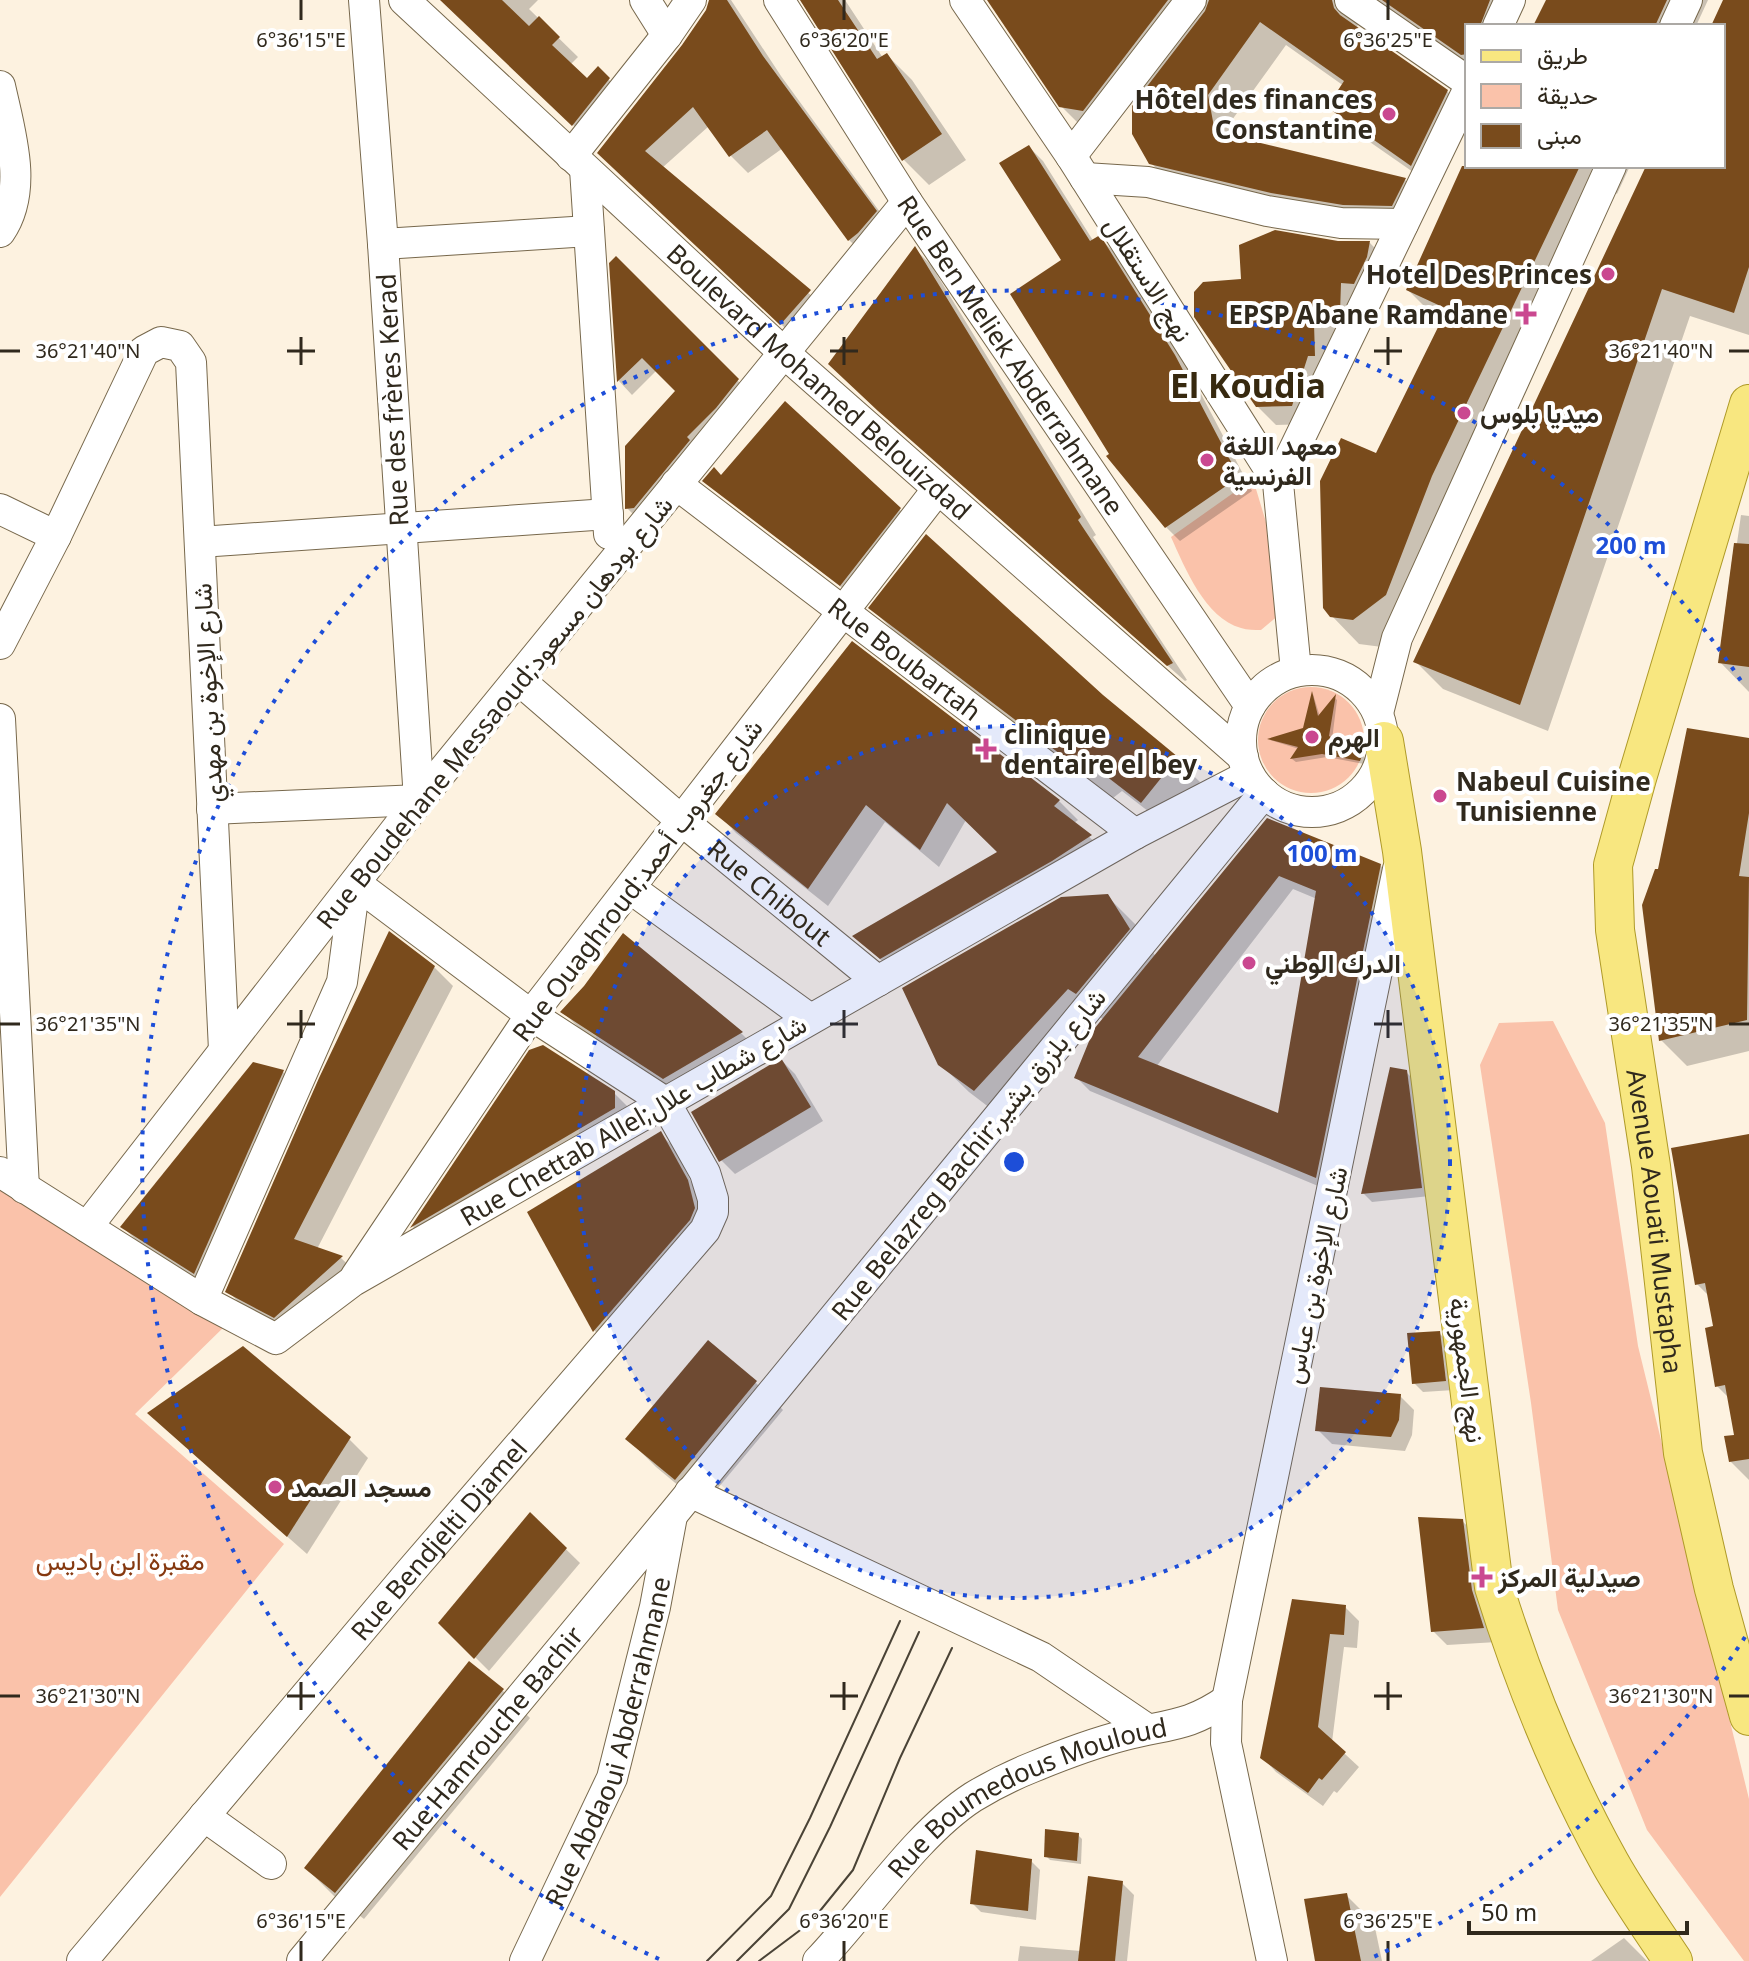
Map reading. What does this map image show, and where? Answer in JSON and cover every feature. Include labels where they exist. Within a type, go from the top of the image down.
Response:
[{"type":"main road","name":"Avenue Aouati Mustapha","points":[[1749,404],[1613,865],[1615,930],[1651,1166],[1683,1453],[1714,1589],[1749,1716]]},
{"type":"main road","name":"نهج الجمهورية","points":[[1381,727],[1402,851],[1494,1587],[1519,1668],[1567,1779],[1611,1865],[1673,1961]]},
{"type":"street","name":"Rue des frères Kerad","points":[[364,0],[419,800]]},
{"type":"street","name":"Boulevard Mohamed Belouizdad","points":[[404,0],[783,352],[1252,775]]},
{"type":"street","points":[[645,0],[667,35]]},
{"type":"street","points":[[612,564],[589,231],[578,163],[691,0]]},
{"type":"street","name":"Rue Ben Meliek Abderrahmane","points":[[779,0],[907,202],[1250,706]]},
{"type":"street","name":"نهج الاستقلال","points":[[965,0],[1078,167],[1278,483],[1296,671]]},
{"type":"street","points":[[1191,0],[1078,167],[1267,211],[1341,223],[1403,224]]},
{"type":"street","points":[[1350,0],[1465,80]]},
{"type":"street","points":[[1499,24],[1510,0]]},
{"type":"street","points":[[1676,24],[1687,0]]},
{"type":"street","points":[[0,86],[13,146],[15,191],[9,219],[0,232]]},
{"type":"street","points":[[1278,483],[1465,96]]},
{"type":"street","points":[[1381,727],[1364,692],[1345,677],[1321,670],[1296,671],[1278,678],[1262,690],[1250,706],[1242,731],[1252,775],[1284,806],[1306,812],[1330,810],[1352,800],[1369,784],[1380,764],[1381,727],[1397,638],[1610,168]]},
{"type":"street","name":"Rue Boudehane Messaoud;شارع بودهان مسعود","points":[[87,1227],[419,800],[907,202]]},
{"type":"street","points":[[383,244],[589,231]]},
{"type":"street","name":"شارع الإخوة بن مهدي","points":[[56,536],[144,351],[155,343],[174,343],[185,350],[191,362],[224,1050]]},
{"type":"street","name":"Rue Boubartah","points":[[676,484],[1135,834]]},
{"type":"street","name":"Rue Ouaghroud;شارع جغروب أحمد","points":[[353,1281],[531,1015],[937,490]]},
{"type":"street","points":[[0,509],[56,536],[0,644]]},
{"type":"street","points":[[200,542],[608,514]]},
{"type":"street","name":"Rue Chibout","points":[[518,679],[681,820],[878,981]]},
{"type":"street","points":[[0,719],[12,1180],[202,1300],[342,982],[355,883],[531,1015],[665,1102]]},
{"type":"street","name":"Rue Chettab Allel;شارع شطاب علال","points":[[202,1300],[276,1339],[353,1281],[1135,834],[1252,775]]},
{"type":"street","name":"Rue Belazreg Bachir;شارع بلزرق بشير","points":[[681,1503],[1252,775]]},
{"type":"street","points":[[212,809],[419,800]]},
{"type":"street","name":"شارع الإخوة بن عباس","points":[[1272,1961],[1226,1743],[1227,1700],[1402,851]]},
{"type":"street","points":[[630,888],[810,1019]]},
{"type":"street","name":"Rue Bendjelti Djamel","points":[[82,1961],[410,1572],[705,1230],[713,1212],[713,1199],[705,1173],[665,1102]]},
{"type":"street","points":[[681,1503],[1041,1657],[1147,1729]]},
{"type":"street","name":"Rue Hamrouche Bachir","points":[[302,1961],[681,1503]]},
{"type":"street","name":"Rue Abdaoui Abderrahmane","points":[[525,1961],[612,1778],[681,1503]]},
{"type":"street","name":"Rue Boumedous Mouloud","points":[[818,1961],[927,1835],[972,1798],[1032,1767],[1115,1738],[1177,1725],[1205,1715],[1227,1700]]},
{"type":"street","points":[[204,1816],[271,1864]]},
{"type":"green space","points":[[1253,479],[1274,549],[1280,614],[1261,630],[1241,628],[1217,614],[1198,590],[1171,537]]},
{"type":"green space","name":"الهرم","points":[[1311,687],[1331,691],[1348,703],[1360,720],[1364,740],[1360,760],[1348,777],[1331,789],[1311,793],[1291,789],[1274,777],[1262,760],[1258,740],[1262,720],[1274,703],[1291,691]]},
{"type":"green space","points":[[1553,1021],[1605,1123],[1638,1346],[1749,1799],[1749,1961],[1744,1961],[1647,1830],[1558,1610],[1531,1403],[1480,1065],[1499,1023]]},
{"type":"green space","name":"مقبرة ابن باديس","points":[[0,1177],[227,1324],[135,1414],[284,1544],[0,1897]]},
{"type":"building","points":[[440,0],[502,0],[529,26],[539,16],[560,37],[552,45],[587,78],[598,66],[610,78],[572,126]]},
{"type":"building","points":[[709,0],[727,0],[763,56],[877,211],[848,241],[767,130],[729,157],[693,107],[645,151],[811,290],[780,325],[597,153],[682,45],[706,10]]},
{"type":"building","points":[[800,0],[838,0],[877,59],[887,53],[942,134],[902,161]]},
{"type":"building","points":[[987,0],[1168,0],[1083,111],[1059,107]]},
{"type":"building","name":"Hôtel des finances Constantine","points":[[1209,0],[1332,0],[1340,15],[1448,90],[1411,166],[1327,107],[1344,81],[1260,22],[1208,95],[1215,132],[1406,178],[1392,206],[1343,205],[1271,193],[1149,164],[1132,134],[1132,106],[1205,11]]},
{"type":"building","points":[[1382,0],[1490,0],[1481,24],[1465,24],[1465,54],[1461,55]]},
{"type":"building","points":[[1546,0],[1667,0],[1656,24],[1534,24]]},
{"type":"building","points":[[1723,0],[1749,0],[1749,267],[1734,313],[1662,289],[1520,705],[1413,662],[1645,168],[1725,168],[1725,24],[1712,24]]},
{"type":"building","points":[[1029,145],[1090,241],[1100,235],[1175,355],[1239,477],[1165,528],[1106,456],[1109,454],[1010,294],[1061,260],[999,163]]},
{"type":"building","points":[[1462,166],[1579,168],[1432,476],[1386,595],[1353,620],[1330,617],[1323,608],[1320,481],[1341,438],[1376,453],[1447,309],[1406,290]]},
{"type":"building","points":[[1275,230],[1338,241],[1370,241],[1367,257],[1354,284],[1341,283],[1340,313],[1335,323],[1314,324],[1315,356],[1308,356],[1292,406],[1256,407],[1194,317],[1194,292],[1203,282],[1241,279],[1239,245]]},
{"type":"building","points":[[915,246],[1081,517],[1078,520],[1173,663],[1167,666],[828,364]]},
{"type":"building","points":[[616,256],[739,379],[687,437],[690,440],[634,508],[625,509],[625,446],[675,391],[642,358],[617,382],[609,263]]},
{"type":"building","points":[[785,401],[901,508],[840,586],[702,481],[714,467],[721,475]]},
{"type":"building","points":[[926,534],[1103,695],[1178,757],[1141,803],[1097,769],[1089,776],[868,608]]},
{"type":"building","points":[[1734,543],[1749,544],[1749,667],[1718,663]]},
{"type":"building","points":[[852,641],[1060,800],[1054,806],[1092,835],[880,959],[852,936],[997,852],[947,803],[920,850],[866,805],[808,889],[715,814]]},
{"type":"building","name":"الهرم","points":[[1312,691],[1318,716],[1336,694],[1329,736],[1363,753],[1360,761],[1322,754],[1290,759],[1298,747],[1267,739],[1303,728]]},
{"type":"building","points":[[1687,728],[1749,738],[1749,813],[1739,876],[1749,877],[1747,1020],[1659,1041],[1642,905],[1655,869],[1658,869]]},
{"type":"building","points":[[1267,818],[1381,864],[1316,1178],[1074,1078],[1094,1029]],"holes":[[[1279,876],[1316,891],[1278,1113],[1138,1057]]]},
{"type":"building","points":[[1108,894],[1130,929],[1076,994],[1068,989],[974,1091],[938,1065],[902,988],[1061,897]]},
{"type":"building","points":[[389,931],[435,966],[294,1239],[343,1256],[274,1318],[225,1292],[319,1078]]},
{"type":"building","points":[[623,933],[743,1032],[663,1079],[560,1012],[584,986]]},
{"type":"building","points":[[543,1045],[615,1091],[615,1108],[410,1228],[529,1050]]},
{"type":"building","points":[[781,1058],[811,1107],[719,1162],[691,1112]]},
{"type":"building","points":[[253,1062],[284,1070],[194,1274],[120,1227]]},
{"type":"building","points":[[1390,1067],[1407,1070],[1422,1188],[1361,1194]]},
{"type":"building","points":[[661,1131],[688,1180],[695,1208],[690,1220],[593,1332],[527,1212]]},
{"type":"building","points":[[1749,1134],[1749,1459],[1729,1462],[1724,1436],[1734,1435],[1725,1385],[1715,1387],[1705,1328],[1713,1326],[1705,1283],[1695,1285],[1671,1148]]},
{"type":"building","points":[[1440,1331],[1446,1381],[1412,1384],[1407,1333]]},
{"type":"building","points":[[708,1340],[757,1381],[675,1480],[625,1439]]},
{"type":"building","name":"مسجد الصمد","points":[[243,1346],[351,1437],[287,1537],[147,1413]]},
{"type":"building","points":[[1320,1387],[1401,1394],[1399,1420],[1391,1437],[1315,1431]]},
{"type":"building","points":[[530,1512],[567,1548],[474,1659],[438,1623]]},
{"type":"building","points":[[1418,1517],[1463,1519],[1472,1590],[1484,1628],[1431,1632]]},
{"type":"building","points":[[1292,1599],[1346,1605],[1344,1635],[1330,1634],[1318,1727],[1346,1752],[1308,1793],[1260,1758]]},
{"type":"building","points":[[469,1661],[504,1689],[335,1893],[304,1868]]},
{"type":"building","points":[[1045,1829],[1079,1833],[1077,1861],[1044,1857]]},
{"type":"building","points":[[976,1850],[1032,1859],[1028,1911],[970,1904]]},
{"type":"building","points":[[1088,1876],[1123,1881],[1115,1961],[1078,1961]]},
{"type":"building","points":[[1347,1893],[1361,1961],[1315,1961],[1304,1899]]},
{"type":"tram line","points":[[707,1961],[771,1896],[900,1621]]},
{"type":"tram line","points":[[737,1961],[789,1909],[919,1632]]},
{"type":"tram line","points":[[759,1961],[811,1922],[853,1870],[900,1758],[952,1648]]},
{"type":"place","name":"Hôtel des finances Constantine","points":[[1389,114]]},
{"type":"place","name":"Hotel Des Princes","points":[[1608,274]]},
{"type":"place","name":"EPSP Abane Ramdane","points":[[1526,314]]},
{"type":"place","name":"ميديا بلوس","points":[[1464,413]]},
{"type":"place","name":"معهد اللغة الفرنسية","points":[[1207,460]]},
{"type":"place","name":"الهرم","points":[[1312,737]]},
{"type":"place","name":"clinique dentaire el bey","points":[[986,749]]},
{"type":"place","name":"Nabeul Cuisine Tunisienne","points":[[1440,796]]},
{"type":"place","name":"الدرك الوطني","points":[[1249,963]]},
{"type":"place","name":"مسجد الصمد","points":[[275,1487]]},
{"type":"place","name":"صيدلية المركز","points":[[1482,1577]]},
{"type":"district","name":"El Koudia","points":[[1248,385]]}]
